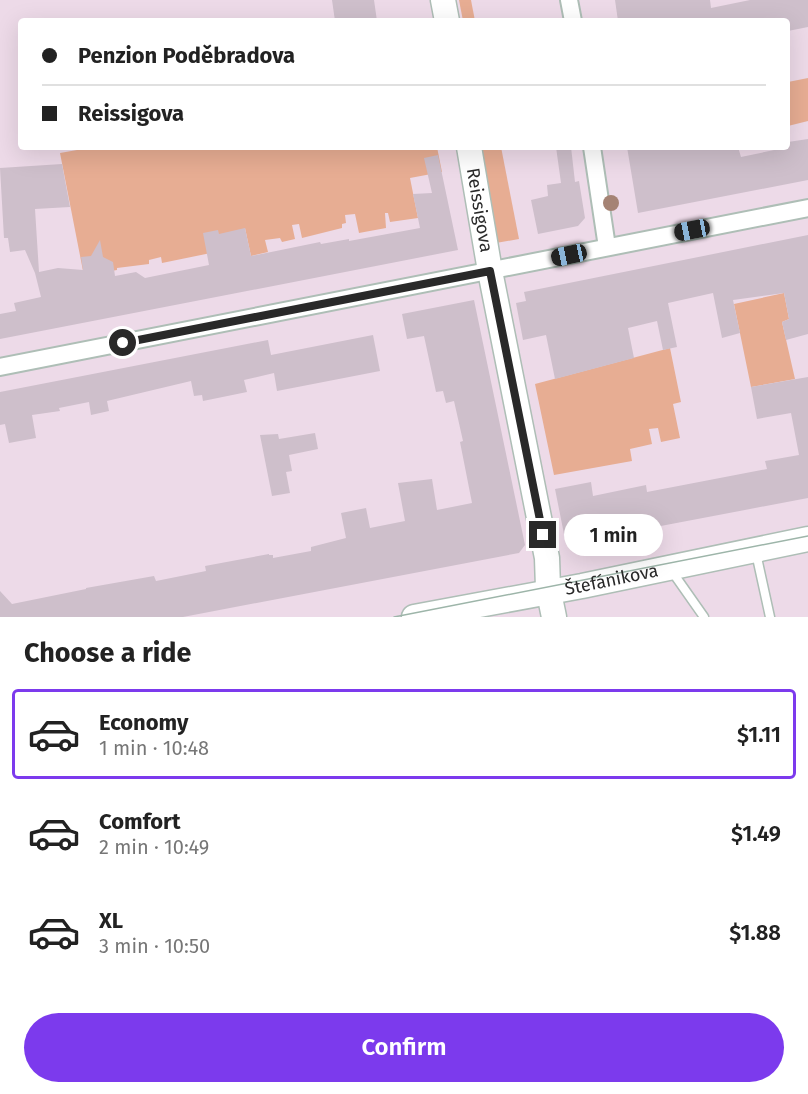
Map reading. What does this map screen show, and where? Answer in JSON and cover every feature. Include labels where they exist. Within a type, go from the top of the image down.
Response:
[{"type":"street","points":[[443,0],[446,18]]},
{"type":"street","points":[[569,0],[572,18]]},
{"type":"street","name":"Reissigova","points":[[470,150],[490,271],[548,558],[549,591],[554,617]]},
{"type":"street","points":[[592,150],[608,247]]},
{"type":"street","points":[[0,367],[802,209]]},
{"type":"street","name":"Štefánikova","points":[[414,617],[808,539]]},
{"type":"lane","points":[[755,550],[770,617]]},
{"type":"lane","points":[[669,568],[704,617]]},
{"type":"shaded area","points":[[459,0],[471,0],[474,18],[462,18]]},
{"type":"shaded area","points":[[808,78],[808,121],[790,126],[790,82]]},
{"type":"shaded area","points":[[77,150],[438,150],[442,172],[410,178],[418,218],[390,222],[388,213],[385,213],[386,228],[359,233],[355,214],[345,215],[346,223],[342,224],[342,228],[302,238],[299,224],[292,225],[295,239],[282,242],[280,238],[265,240],[268,252],[251,256],[245,228],[240,247],[162,263],[161,257],[149,260],[149,264],[117,268],[117,270],[84,276],[60,153]]},
{"type":"shaded area","points":[[480,150],[502,150],[519,239],[496,243]]},
{"type":"shaded area","points":[[784,293],[789,319],[782,322],[795,379],[751,387],[734,304]]},
{"type":"shaded area","points":[[670,348],[681,402],[673,404],[680,438],[661,442],[658,428],[649,429],[652,444],[630,449],[632,461],[554,475],[535,384]]},
{"type":"building","points":[[332,0],[374,0],[377,18],[335,18]]},
{"type":"building","points":[[615,0],[710,0],[711,8],[750,0],[808,0],[808,27],[790,31],[790,18],[618,18]]},
{"type":"building","points":[[808,139],[808,180],[638,213],[628,150],[739,150],[741,157],[774,150],[790,150],[790,142]]},
{"type":"building","points":[[556,150],[571,150],[575,182],[579,181],[585,218],[578,226],[538,234],[531,200],[548,196],[547,185],[561,183]]},
{"type":"building","points":[[438,155],[458,250],[0,339],[0,314],[16,311],[14,303],[41,297],[35,273],[25,250],[10,252],[8,238],[4,238],[0,168],[62,164],[70,207],[35,209],[39,272],[58,268],[83,270],[81,257],[91,256],[100,240],[103,257],[113,262],[115,276],[136,272],[145,278],[209,265],[203,233],[218,230],[219,234],[245,228],[251,256],[320,242],[321,244],[349,239],[349,241],[420,228],[413,194],[432,193],[424,158]]},
{"type":"building","points":[[808,235],[808,334],[786,340],[782,322],[789,319],[784,293],[733,300],[740,333],[722,338],[713,293],[668,303],[677,347],[663,350],[657,321],[628,328],[634,358],[555,379],[546,335],[523,340],[516,303],[526,301],[524,292]]},
{"type":"building","points":[[474,300],[525,545],[519,553],[183,617],[0,617],[0,591],[12,604],[154,576],[156,581],[206,571],[205,566],[269,554],[273,555],[273,558],[311,551],[311,547],[346,538],[341,513],[366,508],[370,528],[405,521],[398,483],[432,479],[437,510],[472,503],[460,442],[463,441],[454,401],[446,403],[443,391],[436,392],[424,336],[407,339],[402,314]]},
{"type":"building","points":[[373,335],[380,371],[277,391],[274,373],[244,380],[247,392],[203,401],[202,395],[194,396],[191,381],[107,401],[109,411],[91,415],[89,402],[59,408],[60,411],[32,415],[36,438],[9,443],[5,424],[0,425],[0,392],[268,340],[271,355]]},
{"type":"building","points":[[808,377],[808,498],[566,544],[555,489],[591,482],[593,496],[646,485],[647,492],[767,469],[765,461],[799,455],[791,413],[757,419],[751,387]]},
{"type":"building","points":[[315,433],[318,449],[289,455],[292,471],[286,472],[290,493],[272,496],[260,435],[278,434],[279,439]]},
{"type":"tram line","points":[[394,617],[808,536]]},
{"type":"route","points":[[123,343],[490,271],[543,535]]}]
